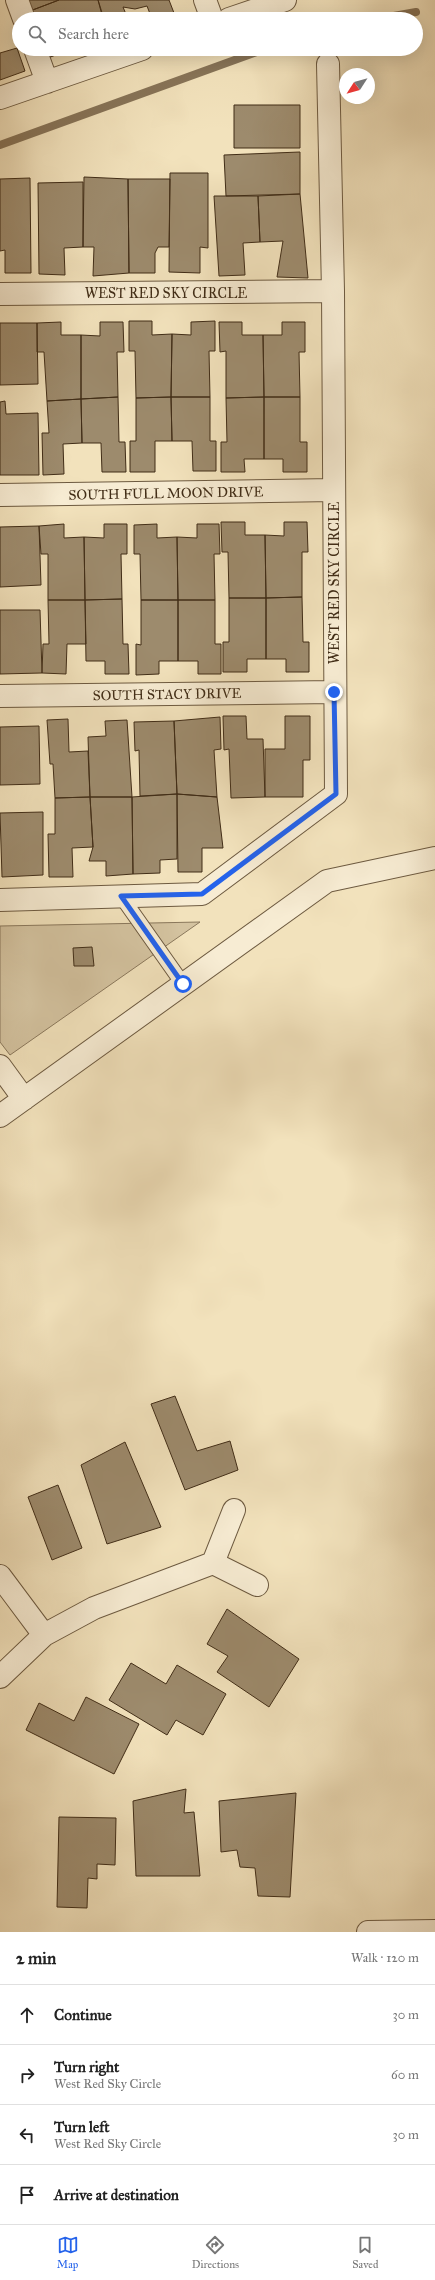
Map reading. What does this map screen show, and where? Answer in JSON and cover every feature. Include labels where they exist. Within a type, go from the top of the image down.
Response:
[{"type":"street","points":[[17,0],[21,12]]},
{"type":"street","points":[[205,0],[209,12]]},
{"type":"street","points":[[250,12],[285,0]]},
{"type":"street","points":[[38,56],[48,82]]},
{"type":"street","points":[[0,98],[122,56]]},
{"type":"street","name":"WEST RED SKY CIRCLE","points":[[0,900],[202,894],[336,794],[334,692],[333,291],[328,64]]},
{"type":"street","name":"WEST RED SKY CIRCLE","points":[[0,294],[333,291]]},
{"type":"street","name":"SOUTH FULL MOON DRIVE","points":[[0,495],[333,490]]},
{"type":"street","name":"SOUTH STACY DRIVE","points":[[0,696],[334,692]]},
{"type":"street","points":[[0,1116],[327,881],[435,858]]},
{"type":"street","points":[[0,1066],[24,1099]]},
{"type":"street","points":[[213,1563],[234,1510]]},
{"type":"street","points":[[0,1677],[44,1635],[94,1608],[213,1563],[257,1585]]},
{"type":"street","points":[[0,1576],[44,1635]]},
{"type":"street","points":[[368,1932],[435,1931]]},
{"type":"lane","points":[[121,896],[183,984]]},
{"type":"shaded area","points":[[200,922],[10,1055],[0,1042],[0,926]]},
{"type":"building","points":[[25,0],[59,0],[30,11]]},
{"type":"building","points":[[59,0],[98,0],[101,12],[30,12]]},
{"type":"building","points":[[98,0],[169,0],[174,12],[149,12],[147,6],[135,9],[123,7],[125,12],[102,12]]},
{"type":"building","points":[[12,49],[12,56],[20,56],[25,71],[0,80],[0,53]]},
{"type":"building","points":[[234,105],[300,105],[300,148],[234,148]]},
{"type":"building","points":[[300,152],[300,194],[226,196],[224,155]]},
{"type":"building","points":[[170,173],[208,173],[208,248],[200,247],[200,273],[169,272]]},
{"type":"building","points":[[84,177],[128,179],[129,273],[93,276],[94,247],[83,247]]},
{"type":"building","points":[[30,178],[31,273],[5,273],[5,250],[0,251],[0,179]]},
{"type":"building","points":[[128,179],[170,179],[169,247],[158,247],[155,253],[155,273],[129,273]]},
{"type":"building","points":[[83,182],[83,247],[64,248],[65,275],[39,274],[38,183]]},
{"type":"building","points":[[300,194],[308,278],[277,277],[283,241],[260,242],[258,196]]},
{"type":"building","points":[[214,196],[258,196],[260,242],[243,243],[245,275],[219,276]]},
{"type":"building","points":[[129,321],[152,321],[152,335],[172,334],[171,397],[136,398],[135,351],[129,351]]},
{"type":"building","points":[[215,321],[215,351],[209,351],[210,397],[171,397],[172,334],[191,335],[191,322]]},
{"type":"building","points":[[61,322],[61,335],[81,335],[81,399],[47,401],[44,352],[37,352],[37,323]]},
{"type":"building","points":[[100,322],[123,322],[124,352],[117,352],[118,397],[81,399],[81,335],[100,336]]},
{"type":"building","points":[[219,322],[242,322],[242,335],[263,335],[264,397],[226,398],[226,351],[220,352]]},
{"type":"building","points":[[282,322],[305,322],[305,352],[299,352],[300,397],[264,397],[263,335],[282,335]]},
{"type":"building","points":[[0,323],[37,323],[38,384],[0,385]]},
{"type":"building","points":[[118,397],[119,442],[125,442],[126,472],[102,472],[101,443],[82,443],[81,399]]},
{"type":"building","points":[[171,397],[210,397],[210,441],[216,441],[216,471],[193,471],[192,441],[172,441]]},
{"type":"building","points":[[171,397],[172,441],[155,441],[155,472],[130,472],[130,441],[136,441],[136,398]]},
{"type":"building","points":[[264,397],[300,397],[300,442],[307,442],[307,472],[283,472],[283,459],[264,459]]},
{"type":"building","points":[[264,397],[264,459],[244,459],[245,472],[221,472],[221,442],[227,442],[226,398]]},
{"type":"building","points":[[81,399],[82,443],[63,444],[64,474],[43,475],[42,433],[49,433],[47,401]]},
{"type":"building","points":[[5,401],[6,414],[38,413],[39,475],[0,475],[0,402]]},
{"type":"building","points":[[221,522],[245,522],[245,535],[265,535],[266,598],[229,598],[228,552],[222,552]]},
{"type":"building","points":[[284,522],[307,522],[308,552],[302,552],[302,597],[266,598],[265,535],[284,536]]},
{"type":"building","points":[[64,524],[64,538],[84,537],[85,600],[48,600],[48,554],[41,554],[39,526]]},
{"type":"building","points":[[104,524],[127,524],[127,554],[121,554],[122,599],[85,600],[84,537],[104,538]]},
{"type":"building","points":[[157,524],[157,538],[177,537],[178,600],[141,600],[140,554],[134,554],[134,525]]},
{"type":"building","points":[[197,524],[219,524],[220,554],[214,554],[215,600],[178,600],[177,537],[197,538]]},
{"type":"building","points":[[39,526],[41,585],[0,587],[0,527]]},
{"type":"building","points":[[302,597],[303,642],[309,642],[309,672],[286,672],[286,659],[266,659],[266,598]]},
{"type":"building","points":[[229,598],[266,598],[266,659],[247,659],[247,672],[223,672],[223,642],[229,642]]},
{"type":"building","points":[[122,599],[123,644],[128,644],[129,674],[105,674],[105,661],[86,661],[85,600]]},
{"type":"building","points":[[48,600],[85,600],[86,644],[67,644],[66,674],[42,673],[43,644],[49,644]]},
{"type":"building","points":[[141,600],[178,600],[178,661],[159,661],[159,674],[136,675],[136,644],[141,645]]},
{"type":"building","points":[[178,600],[215,600],[215,644],[221,644],[221,674],[198,674],[198,661],[178,661]]},
{"type":"building","points":[[0,610],[40,610],[42,673],[0,674]]},
{"type":"building","points":[[223,716],[246,716],[247,739],[263,739],[265,797],[231,798],[229,749],[224,750]]},
{"type":"building","points":[[285,716],[310,716],[310,760],[303,760],[303,797],[265,797],[265,749],[285,749]]},
{"type":"building","points":[[220,717],[221,749],[214,750],[217,797],[177,794],[174,721]]},
{"type":"building","points":[[68,719],[69,752],[88,751],[90,797],[55,798],[53,764],[50,764],[47,720]]},
{"type":"building","points":[[127,720],[132,797],[90,797],[88,737],[106,736],[105,721]]},
{"type":"building","points":[[174,721],[177,794],[140,796],[139,750],[135,751],[134,722]]},
{"type":"building","points":[[39,726],[40,784],[0,785],[0,727]]},
{"type":"building","points":[[177,794],[177,859],[160,860],[160,873],[133,874],[132,797]]},
{"type":"building","points":[[177,794],[217,797],[223,848],[202,848],[202,872],[178,872]]},
{"type":"building","points":[[90,797],[132,797],[133,874],[106,876],[106,861],[89,861],[93,847]]},
{"type":"building","points":[[90,797],[93,847],[72,848],[73,877],[49,877],[48,834],[55,834],[55,798]]},
{"type":"building","points":[[43,812],[43,875],[2,877],[0,813]]},
{"type":"building","points":[[92,947],[94,966],[74,966],[73,948]]},
{"type":"building","points":[[175,1396],[197,1451],[230,1441],[238,1470],[185,1490],[151,1404]]},
{"type":"building","points":[[125,1442],[161,1527],[107,1544],[81,1465]]},
{"type":"building","points":[[58,1485],[82,1548],[52,1560],[28,1497]]},
{"type":"building","points":[[227,1609],[299,1659],[269,1707],[217,1672],[228,1656],[207,1644]]},
{"type":"building","points":[[131,1663],[166,1684],[177,1665],[226,1694],[203,1735],[176,1720],[167,1735],[109,1700]]},
{"type":"building","points":[[86,1697],[139,1724],[114,1774],[26,1730],[39,1703],[74,1721]]},
{"type":"building","points":[[186,1789],[184,1813],[194,1812],[200,1876],[136,1876],[133,1801]]},
{"type":"building","points":[[296,1793],[290,1897],[258,1896],[255,1868],[240,1867],[237,1850],[221,1852],[219,1801]]},
{"type":"building","points":[[59,1817],[116,1818],[115,1865],[97,1864],[97,1879],[88,1878],[87,1908],[57,1907]]},
{"type":"waterway","points":[[0,145],[246,56]]},
{"type":"route","points":[[183,984],[121,896],[202,894],[336,794],[334,692]]}]
